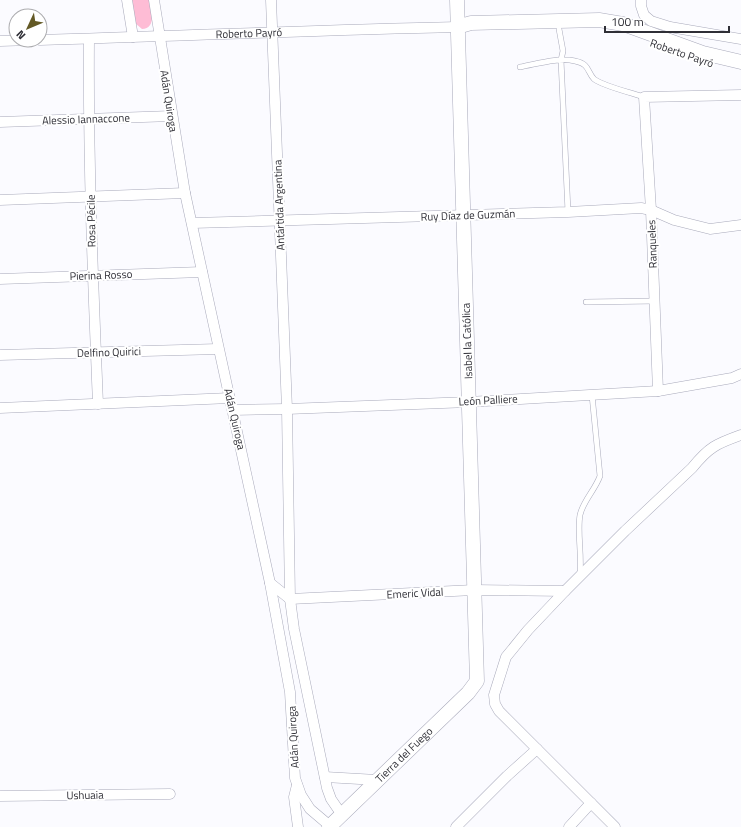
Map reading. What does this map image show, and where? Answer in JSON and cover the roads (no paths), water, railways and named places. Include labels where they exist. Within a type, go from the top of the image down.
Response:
[{"type":"main road","name":"Isabel la Católica","points":[[457,0],[477,681]]},
{"type":"main road","name":"Roberto Payró","points":[[457,27],[471,22],[599,20],[623,24],[703,53],[741,62]]},
{"type":"main road","name":"Roberto Payró","points":[[457,27],[472,30],[602,30],[621,33],[700,61],[741,71]]},
{"type":"main road","name":"Tierra del Fuego","points":[[329,827],[468,693],[477,681]]},
{"type":"street","points":[[127,0],[133,37]]},
{"type":"street","name":"Adán Quiroga","points":[[154,0],[185,193],[270,583],[286,666],[290,692],[296,785],[301,796],[310,808],[329,827]]},
{"type":"street","name":"Antártida Argentina","points":[[271,0],[287,409]]},
{"type":"street","points":[[641,3],[644,15],[651,22],[670,27],[741,38]]},
{"type":"street","name":"Roberto Payró","points":[[48,40],[457,27]]},
{"type":"street","name":"Rosa Pécile","points":[[89,39],[88,119],[92,275],[98,404]]},
{"type":"street","points":[[644,97],[741,95]]},
{"type":"street","name":"Ranqueles","points":[[644,97],[651,210],[658,391]]},
{"type":"street","name":"Alessio Iannaccone","points":[[0,122],[172,116]]},
{"type":"street","points":[[0,200],[185,193]]},
{"type":"street","name":"Ruy Díaz de Guzmán","points":[[192,223],[568,212],[641,208],[651,210],[674,220],[710,229],[741,225]]},
{"type":"street","name":"Pierina Rosso","points":[[0,279],[202,272]]},
{"type":"street","name":"Delfino Quirici","points":[[0,356],[218,349]]},
{"type":"street","name":"León Palliere","points":[[233,410],[469,402],[658,391],[732,378],[741,374]]},
{"type":"street","points":[[0,408],[230,398]]},
{"type":"street","name":"Adán Quiroga","points":[[287,409],[290,599],[300,658],[325,777],[331,799],[342,815]]},
{"type":"street","points":[[615,827],[499,711],[495,704],[494,695],[506,657],[528,630],[565,591],[624,532],[692,468],[701,457],[719,443],[741,435]]},
{"type":"street","points":[[270,583],[290,599]]},
{"type":"street","name":"Emeric Vidal","points":[[290,599],[474,590],[565,591]]},
{"type":"street","points":[[286,666],[300,658]]},
{"type":"street","points":[[456,827],[507,776],[537,749]]},
{"type":"street","points":[[325,777],[377,780]]},
{"type":"street","points":[[296,785],[294,797],[298,827]]},
{"type":"street","name":"Ushuaia","points":[[0,796],[170,794]]},
{"type":"street","points":[[569,827],[592,804]]},
{"type":"lane","points":[[558,29],[563,51],[561,60],[568,212]]},
{"type":"lane","points":[[520,66],[561,60],[576,61],[587,66],[594,79],[601,83],[644,97]]},
{"type":"lane","points":[[586,302],[655,301]]},
{"type":"lane","points":[[580,576],[582,560],[579,525],[580,514],[598,483],[600,476],[592,395]]}]
